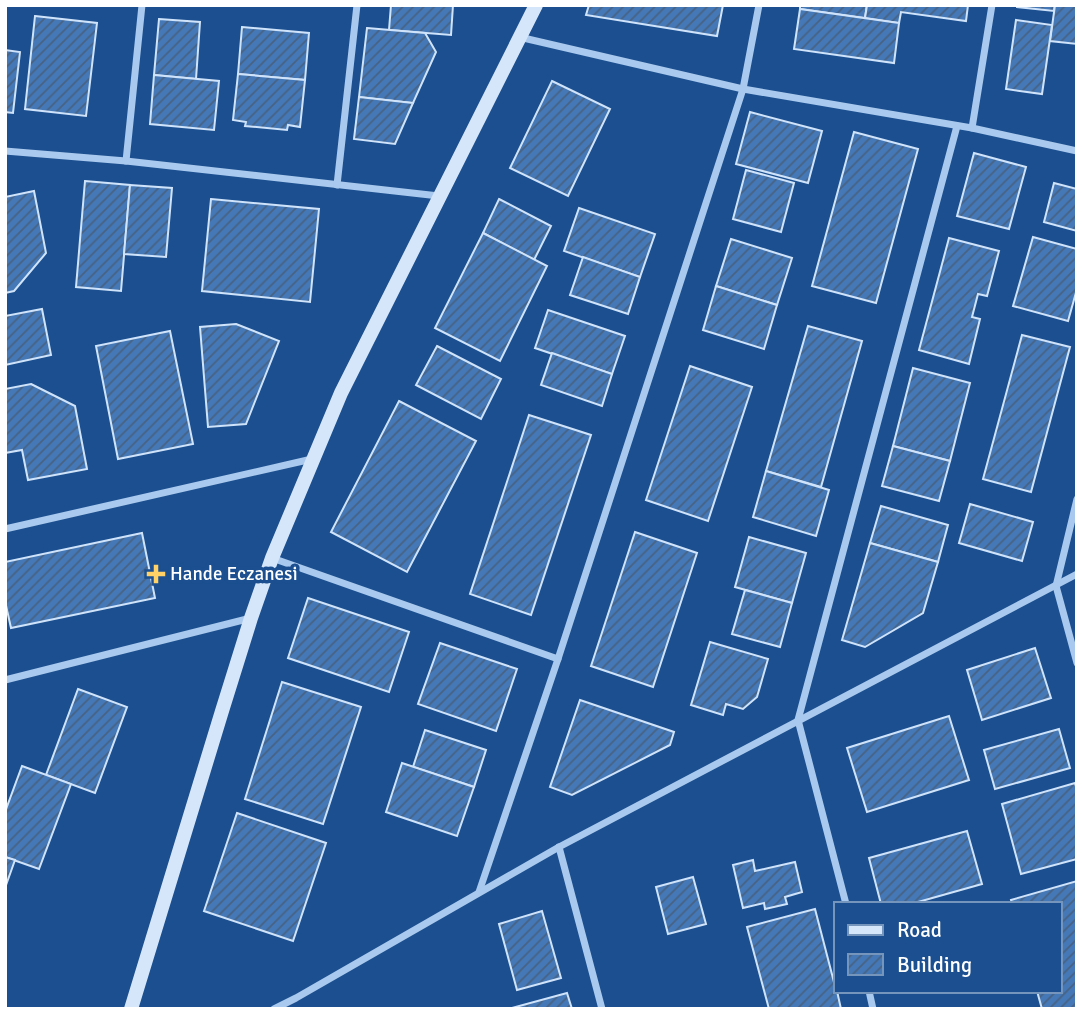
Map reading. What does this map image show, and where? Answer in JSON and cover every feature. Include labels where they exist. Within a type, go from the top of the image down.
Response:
[{"type":"street","points":[[126,161],[142,5]]},
{"type":"street","points":[[337,185],[357,5]]},
{"type":"street","points":[[131,1009],[251,618],[272,558],[341,393],[536,5]]},
{"type":"street","points":[[479,892],[558,659],[743,89],[759,5]]},
{"type":"street","points":[[972,128],[992,5]]},
{"type":"street","points":[[519,37],[743,89],[972,128],[1077,151]]},
{"type":"street","points":[[845,902],[798,720],[957,126]]},
{"type":"street","points":[[5,151],[126,161],[439,197]]},
{"type":"street","points":[[5,529],[313,459]]},
{"type":"street","points":[[1077,499],[1056,586],[1077,663]]},
{"type":"street","points":[[272,558],[558,659]]},
{"type":"street","points":[[274,1009],[559,847],[1077,574]]},
{"type":"street","points":[[5,680],[251,618]]},
{"type":"street","points":[[559,847],[603,1009]]},
{"type":"street","points":[[296,998],[296,1009]]},
{"type":"building","points":[[391,5],[453,5],[451,35],[389,30]]},
{"type":"building","points":[[589,5],[723,5],[717,36],[586,15]]},
{"type":"building","points":[[800,5],[867,5],[865,18],[800,9]]},
{"type":"building","points":[[867,5],[968,5],[966,21],[901,12],[899,23],[865,18]]},
{"type":"building","points":[[1017,5],[1055,5],[1054,11]]},
{"type":"building","points":[[1055,5],[1077,5],[1077,44],[1050,41]]},
{"type":"building","points":[[800,9],[899,23],[894,63],[794,49]]},
{"type":"building","points":[[35,16],[97,23],[86,116],[25,109]]},
{"type":"building","points":[[159,19],[200,22],[196,79],[154,75]]},
{"type":"building","points":[[1016,20],[1052,25],[1042,94],[1006,89]]},
{"type":"building","points":[[242,27],[309,33],[305,80],[238,74]]},
{"type":"building","points":[[367,28],[425,33],[436,52],[413,103],[359,97]]},
{"type":"building","points":[[5,50],[20,52],[13,113],[5,112]]},
{"type":"building","points":[[238,74],[305,80],[300,127],[288,125],[287,130],[245,126],[246,122],[233,120]]},
{"type":"building","points":[[154,75],[219,81],[214,130],[150,124]]},
{"type":"building","points":[[552,81],[610,109],[568,196],[510,168]]},
{"type":"building","points":[[359,97],[413,103],[395,144],[354,139]]},
{"type":"building","points":[[750,112],[822,131],[808,183],[736,164]]},
{"type":"building","points":[[854,132],[918,149],[876,303],[812,286]]},
{"type":"building","points":[[974,153],[1026,167],[1009,229],[957,216]]},
{"type":"building","points":[[746,170],[794,183],[781,232],[733,219]]},
{"type":"building","points":[[85,181],[130,185],[121,291],[76,287]]},
{"type":"building","points":[[1054,183],[1077,189],[1077,231],[1044,222]]},
{"type":"building","points":[[130,185],[172,188],[166,257],[124,254]]},
{"type":"building","points":[[34,191],[46,253],[14,291],[5,293],[5,197]]},
{"type":"building","points":[[211,199],[319,209],[310,302],[202,291]]},
{"type":"building","points":[[499,199],[551,226],[534,260],[483,233]]},
{"type":"building","points":[[579,208],[655,234],[640,277],[564,251]]},
{"type":"building","points":[[483,233],[547,266],[500,361],[435,328]]},
{"type":"building","points":[[1033,237],[1077,249],[1077,289],[1068,321],[1013,306]]},
{"type":"building","points":[[949,238],[999,251],[987,296],[978,294],[972,317],[980,319],[969,364],[919,350]]},
{"type":"building","points":[[731,239],[792,258],[777,305],[716,286]]},
{"type":"building","points":[[583,257],[640,277],[628,314],[570,295]]},
{"type":"building","points":[[716,286],[777,305],[764,349],[703,330]]},
{"type":"building","points":[[42,309],[51,355],[5,365],[5,316]]},
{"type":"building","points":[[548,310],[625,336],[612,374],[535,348]]},
{"type":"building","points":[[236,324],[279,341],[246,424],[208,427],[200,327]]},
{"type":"building","points":[[808,326],[862,341],[821,487],[766,471]]},
{"type":"building","points":[[170,331],[193,444],[118,459],[96,346]]},
{"type":"building","points":[[1022,335],[1070,347],[1031,492],[983,479]]},
{"type":"building","points":[[437,346],[501,379],[481,419],[416,385]]},
{"type":"building","points":[[552,353],[612,374],[602,406],[541,385]]},
{"type":"building","points":[[690,366],[752,387],[708,521],[646,500]]},
{"type":"building","points":[[913,368],[970,383],[950,461],[893,446]]},
{"type":"building","points":[[31,384],[75,406],[87,469],[28,480],[22,450],[5,453],[5,389]]},
{"type":"building","points":[[399,401],[476,441],[407,572],[331,532]]},
{"type":"building","points":[[529,415],[591,435],[531,615],[470,594]]},
{"type":"building","points":[[893,446],[950,461],[939,501],[882,486]]},
{"type":"building","points":[[766,471],[829,490],[816,536],[753,517]]},
{"type":"building","points":[[970,504],[1033,522],[1022,561],[959,543]]},
{"type":"building","points":[[881,506],[948,525],[938,562],[870,543]]},
{"type":"building","points":[[635,532],[697,553],[653,687],[591,666]]},
{"type":"building","points":[[142,533],[155,598],[11,628],[5,601],[5,562]]},
{"type":"building","points":[[749,537],[806,553],[792,603],[735,587]]},
{"type":"building","points":[[870,543],[938,562],[923,613],[865,647],[842,640]]},
{"type":"building","points":[[745,590],[792,603],[780,647],[732,634]]},
{"type":"building","points":[[308,598],[409,632],[389,692],[288,658]]},
{"type":"building","points":[[710,642],[768,659],[757,697],[743,709],[726,704],[723,715],[691,705]]},
{"type":"building","points":[[440,643],[517,669],[496,731],[418,704]]},
{"type":"building","points":[[1035,648],[1051,698],[982,720],[967,670]]},
{"type":"building","points":[[282,682],[361,707],[323,824],[245,799]]},
{"type":"building","points":[[78,689],[127,707],[95,793],[46,775]]},
{"type":"building","points":[[580,700],[674,732],[670,745],[572,795],[550,787]]},
{"type":"building","points":[[949,716],[969,780],[867,812],[847,748]]},
{"type":"building","points":[[1059,729],[1070,768],[995,789],[984,750]]},
{"type":"building","points":[[425,730],[486,750],[474,787],[413,767]]},
{"type":"building","points":[[402,763],[474,787],[457,836],[386,812]]},
{"type":"building","points":[[22,766],[71,784],[39,869],[5,857],[5,812]]},
{"type":"building","points":[[1075,783],[1077,859],[1021,874],[1002,804]]},
{"type":"building","points":[[237,813],[326,843],[293,941],[204,911]]},
{"type":"building","points":[[967,831],[982,884],[918,902],[880,902],[869,858]]},
{"type":"building","points":[[5,857],[15,860],[5,888]]},
{"type":"building","points":[[753,860],[755,871],[795,862],[802,892],[785,897],[787,904],[765,909],[764,903],[743,908],[733,865]]},
{"type":"building","points":[[693,877],[706,924],[668,934],[656,887]]},
{"type":"building","points":[[1077,881],[1077,1009],[1042,1009],[1038,993],[1061,993],[1061,902],[1011,900]]},
{"type":"building","points":[[815,909],[834,982],[834,993],[837,993],[841,1009],[769,1009],[747,927]]},
{"type":"building","points":[[542,911],[561,978],[517,990],[499,924]]},
{"type":"building","points":[[567,993],[572,1009],[508,1009]]},
{"type":"place","name":"Hande Eczanesi","points":[[156,574]]}]
